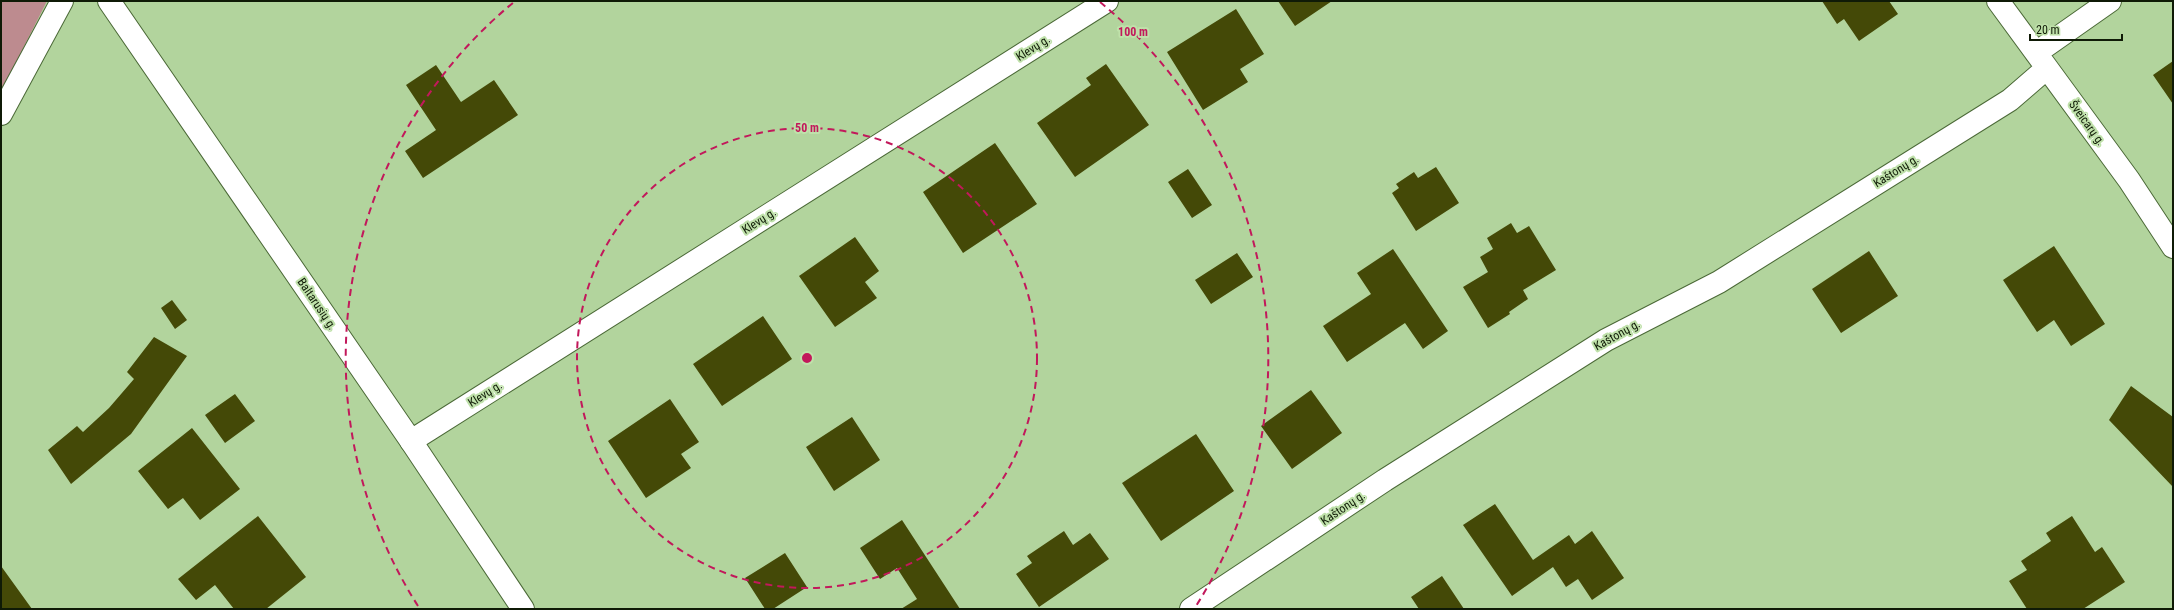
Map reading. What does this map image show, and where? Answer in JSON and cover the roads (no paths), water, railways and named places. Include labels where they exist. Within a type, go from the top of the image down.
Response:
[{"type":"street","points":[[1,114],[62,1]]},
{"type":"street","name":"Baltarusių g.","points":[[109,1],[411,441],[523,609]]},
{"type":"street","name":"Šveicarų g.","points":[[1998,1],[2129,180],[2173,247]]},
{"type":"street","name":"Kaštonų g.","points":[[1191,609],[1385,480],[1606,340],[1719,282],[2010,100],[2041,60],[2110,1]]},
{"type":"street","name":"Klevų g.","points":[[411,441],[1105,2]]}]
